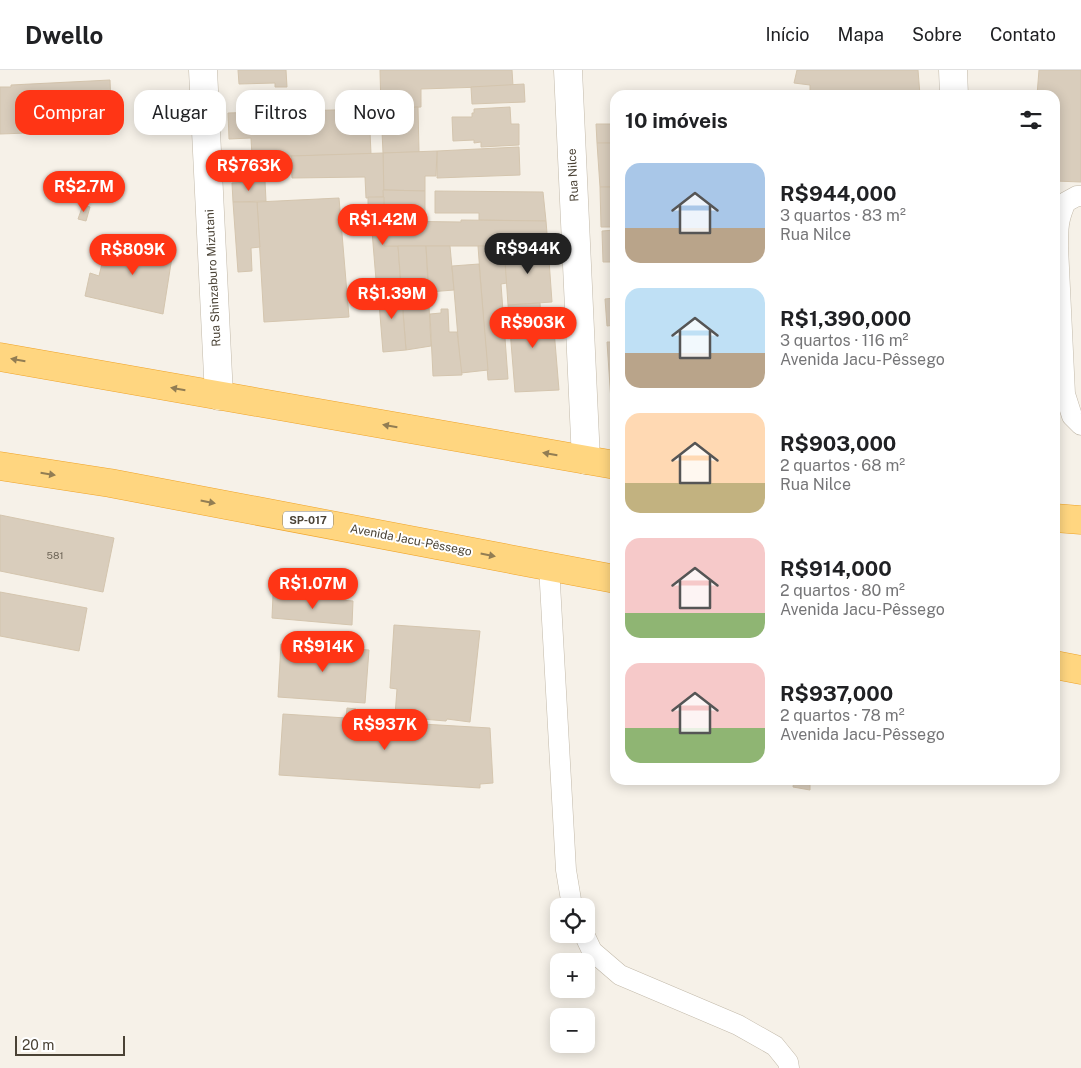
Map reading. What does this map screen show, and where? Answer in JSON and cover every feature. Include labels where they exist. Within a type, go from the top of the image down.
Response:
[{"type":"highway","points":[[0,357],[610,465]]},
{"type":"highway","name":"Avenida Jacu-Pêssego","points":[[0,466],[120,485],[610,578]]},
{"type":"highway","points":[[1060,518],[1081,520]]},
{"type":"highway","points":[[1060,666],[1081,670]]},
{"type":"street","name":"Rua Shinzaburo Mizutani","points":[[203,70],[219,396]]},
{"type":"street","name":"Rua Nilce","points":[[568,70],[586,460]]},
{"type":"street","points":[[953,70],[954,90]]},
{"type":"lane","points":[[1060,214],[1066,202],[1081,196]]},
{"type":"lane","points":[[1060,289],[1065,394],[1072,416],[1081,425]]},
{"type":"lane","points":[[549,566],[566,870],[571,898]]},
{"type":"lane","points":[[588,943],[592,951],[620,975],[738,1025],[775,1046],[788,1062],[789,1068]]},
{"type":"building","points":[[238,70],[286,70],[287,87],[275,87],[275,83],[239,84]]},
{"type":"building","points":[[380,70],[512,70],[513,86],[421,89],[421,107],[414,107],[414,90],[381,90]]},
{"type":"building","points":[[797,70],[918,70],[920,90],[810,90],[810,85],[794,83]]},
{"type":"building","points":[[1039,70],[1081,70],[1081,182],[1060,181],[1060,90],[1037,90]]},
{"type":"building","points":[[110,80],[110,90],[15,90],[15,133],[0,134],[0,87],[11,87],[11,85]]},
{"type":"building","points":[[524,84],[525,102],[472,104],[471,87]]},
{"type":"building","points":[[414,107],[418,107],[419,152],[383,153],[382,135],[414,135]]},
{"type":"building","points":[[510,107],[511,124],[519,124],[519,145],[481,147],[481,142],[474,143],[474,140],[453,141],[452,117],[472,117],[474,109]]},
{"type":"building","points":[[325,110],[335,110],[335,135],[370,135],[371,154],[252,157],[251,138],[229,139],[228,113],[236,113],[236,135],[325,135]]},
{"type":"building","points":[[596,124],[610,124],[610,143],[597,143]]},
{"type":"building","points":[[597,143],[610,143],[610,187],[600,187]]},
{"type":"building","points":[[519,147],[520,175],[437,178],[437,151]]},
{"type":"building","points":[[437,151],[436,176],[425,176],[425,191],[383,190],[383,153]]},
{"type":"building","points":[[383,153],[384,197],[366,198],[365,177],[292,178],[291,156]]},
{"type":"building","points":[[265,181],[266,201],[233,202],[232,183]]},
{"type":"building","points":[[600,187],[610,187],[610,227],[601,227]]},
{"type":"building","points":[[383,190],[425,191],[425,219],[399,219],[399,213],[384,213]]},
{"type":"building","points":[[435,191],[543,192],[546,221],[479,220],[479,213],[435,213]]},
{"type":"building","points":[[368,197],[384,197],[384,246],[398,246],[401,288],[389,289],[388,279],[376,280],[372,231],[368,231]]},
{"type":"building","points":[[339,198],[349,317],[264,322],[257,202]]},
{"type":"building","points":[[233,202],[257,202],[260,247],[251,248],[252,271],[238,272]]},
{"type":"building","points":[[83,205],[90,207],[86,221],[78,219]]},
{"type":"building","points":[[461,220],[546,221],[548,246],[384,246],[384,221],[461,222]]},
{"type":"building","points":[[610,230],[610,262],[603,262],[602,231]]},
{"type":"building","points":[[120,236],[163,247],[172,257],[163,314],[85,296],[90,273],[99,276],[105,251],[116,254]]},
{"type":"building","points":[[398,246],[426,246],[431,346],[406,350]]},
{"type":"building","points":[[426,246],[450,246],[454,290],[429,292]]},
{"type":"building","points":[[478,246],[504,246],[507,283],[501,284],[508,379],[488,380]]},
{"type":"building","points":[[504,246],[548,246],[552,302],[508,305]]},
{"type":"building","points":[[479,264],[488,370],[461,373],[452,266]]},
{"type":"building","points":[[401,288],[406,350],[383,352],[378,290]]},
{"type":"building","points":[[610,298],[610,326],[607,326],[605,299]]},
{"type":"building","points":[[540,303],[541,319],[553,318],[559,390],[515,392],[508,305]]},
{"type":"building","points":[[441,309],[448,309],[449,332],[457,332],[462,375],[433,376],[430,314],[441,313]]},
{"type":"building","points":[[607,342],[610,342],[610,386]]},
{"type":"building","points":[[0,515],[114,538],[103,592],[0,571]]},
{"type":"building","points":[[0,592],[87,608],[79,651],[0,636]]},
{"type":"building","points":[[273,595],[353,601],[352,625],[272,618]]},
{"type":"building","points":[[394,625],[480,631],[470,722],[398,717],[398,715],[395,715],[397,689],[390,688]]},
{"type":"building","points":[[281,644],[369,650],[365,703],[278,697]]},
{"type":"building","points":[[347,708],[356,709],[356,719],[400,722],[400,717],[405,718],[405,723],[490,728],[493,783],[480,784],[480,788],[279,775],[283,714],[346,718]]},
{"type":"building","points":[[793,785],[810,785],[810,790],[793,787]]}]
